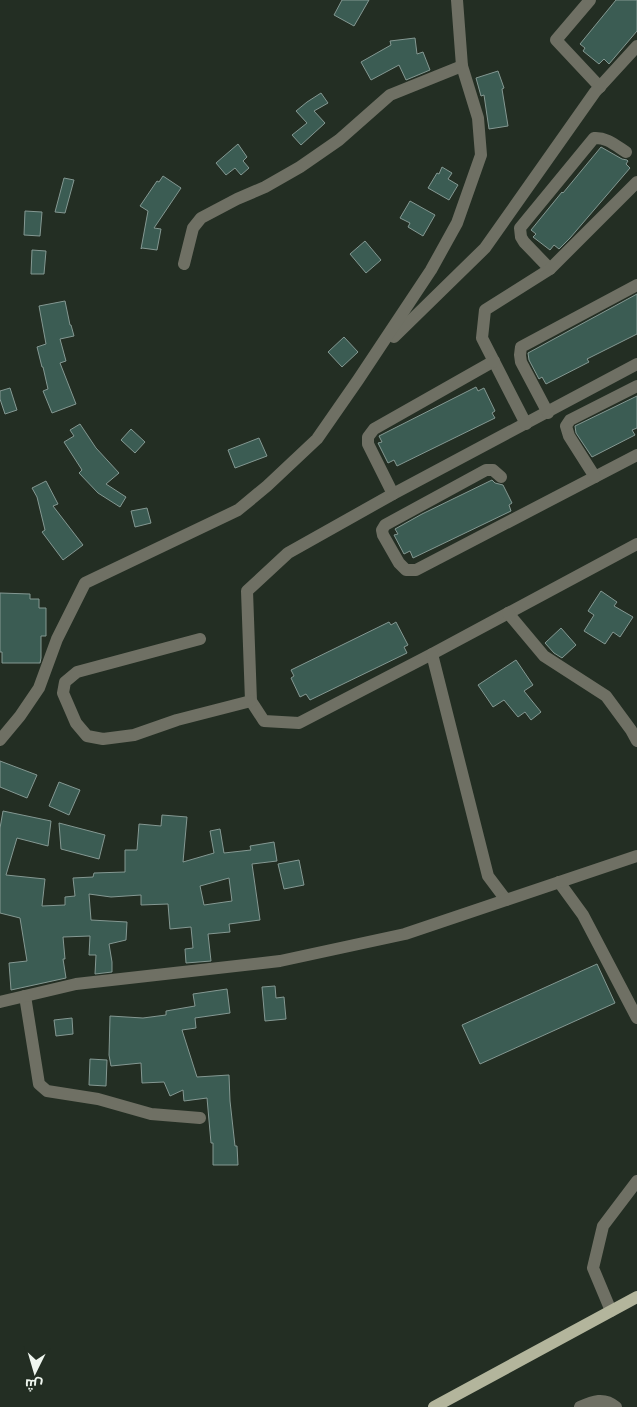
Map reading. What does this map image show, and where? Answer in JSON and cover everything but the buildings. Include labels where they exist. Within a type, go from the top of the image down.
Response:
[{"type":"main road","points":[[434,1407],[637,1297]]},
{"type":"street","points":[[0,740],[20,716],[39,688],[57,639],[85,583],[238,510],[267,486],[317,439],[431,270],[457,223],[481,155],[478,118],[462,66],[456,0]]},
{"type":"street","points":[[590,0],[556,40],[600,87]]},
{"type":"street","points":[[374,356],[485,248],[600,87],[637,46]]},
{"type":"street","points":[[184,264],[193,228],[201,218],[237,199],[266,187],[300,167],[338,140],[390,95],[462,66]]},
{"type":"street","points":[[550,269],[524,242],[521,237],[520,228],[594,138],[600,137],[626,152]]},
{"type":"street","points":[[526,424],[482,338],[485,310],[550,269],[637,182]]},
{"type":"street","points":[[548,412],[520,362],[521,347],[637,285]]},
{"type":"street","points":[[393,494],[368,444],[368,437],[374,429],[494,361]]},
{"type":"street","points":[[637,364],[393,494],[288,553],[247,591],[251,701],[264,721],[298,723],[432,654],[637,544]]},
{"type":"street","points":[[595,477],[569,436],[566,426],[570,420],[637,386]]},
{"type":"street","points":[[501,477],[493,470],[486,470],[385,525],[382,530],[383,535],[399,563],[406,570],[416,570],[637,455]]},
{"type":"street","points":[[508,613],[544,656],[606,696],[637,741]]},
{"type":"street","points":[[200,639],[77,672],[65,682],[63,693],[76,722],[88,736],[103,739],[134,735],[177,720],[251,701]]},
{"type":"street","points":[[432,654],[488,876],[506,900]]},
{"type":"street","points":[[0,1002],[76,984],[280,961],[405,934],[637,856]]},
{"type":"street","points":[[559,882],[583,915],[637,1018]]},
{"type":"street","points":[[25,996],[39,1084],[47,1091],[98,1099],[151,1114],[200,1118]]},
{"type":"street","points":[[611,1311],[593,1268],[603,1226],[637,1181]]},
{"type":"street","points":[[580,1407],[599,1400],[605,1400],[616,1407]]}]
